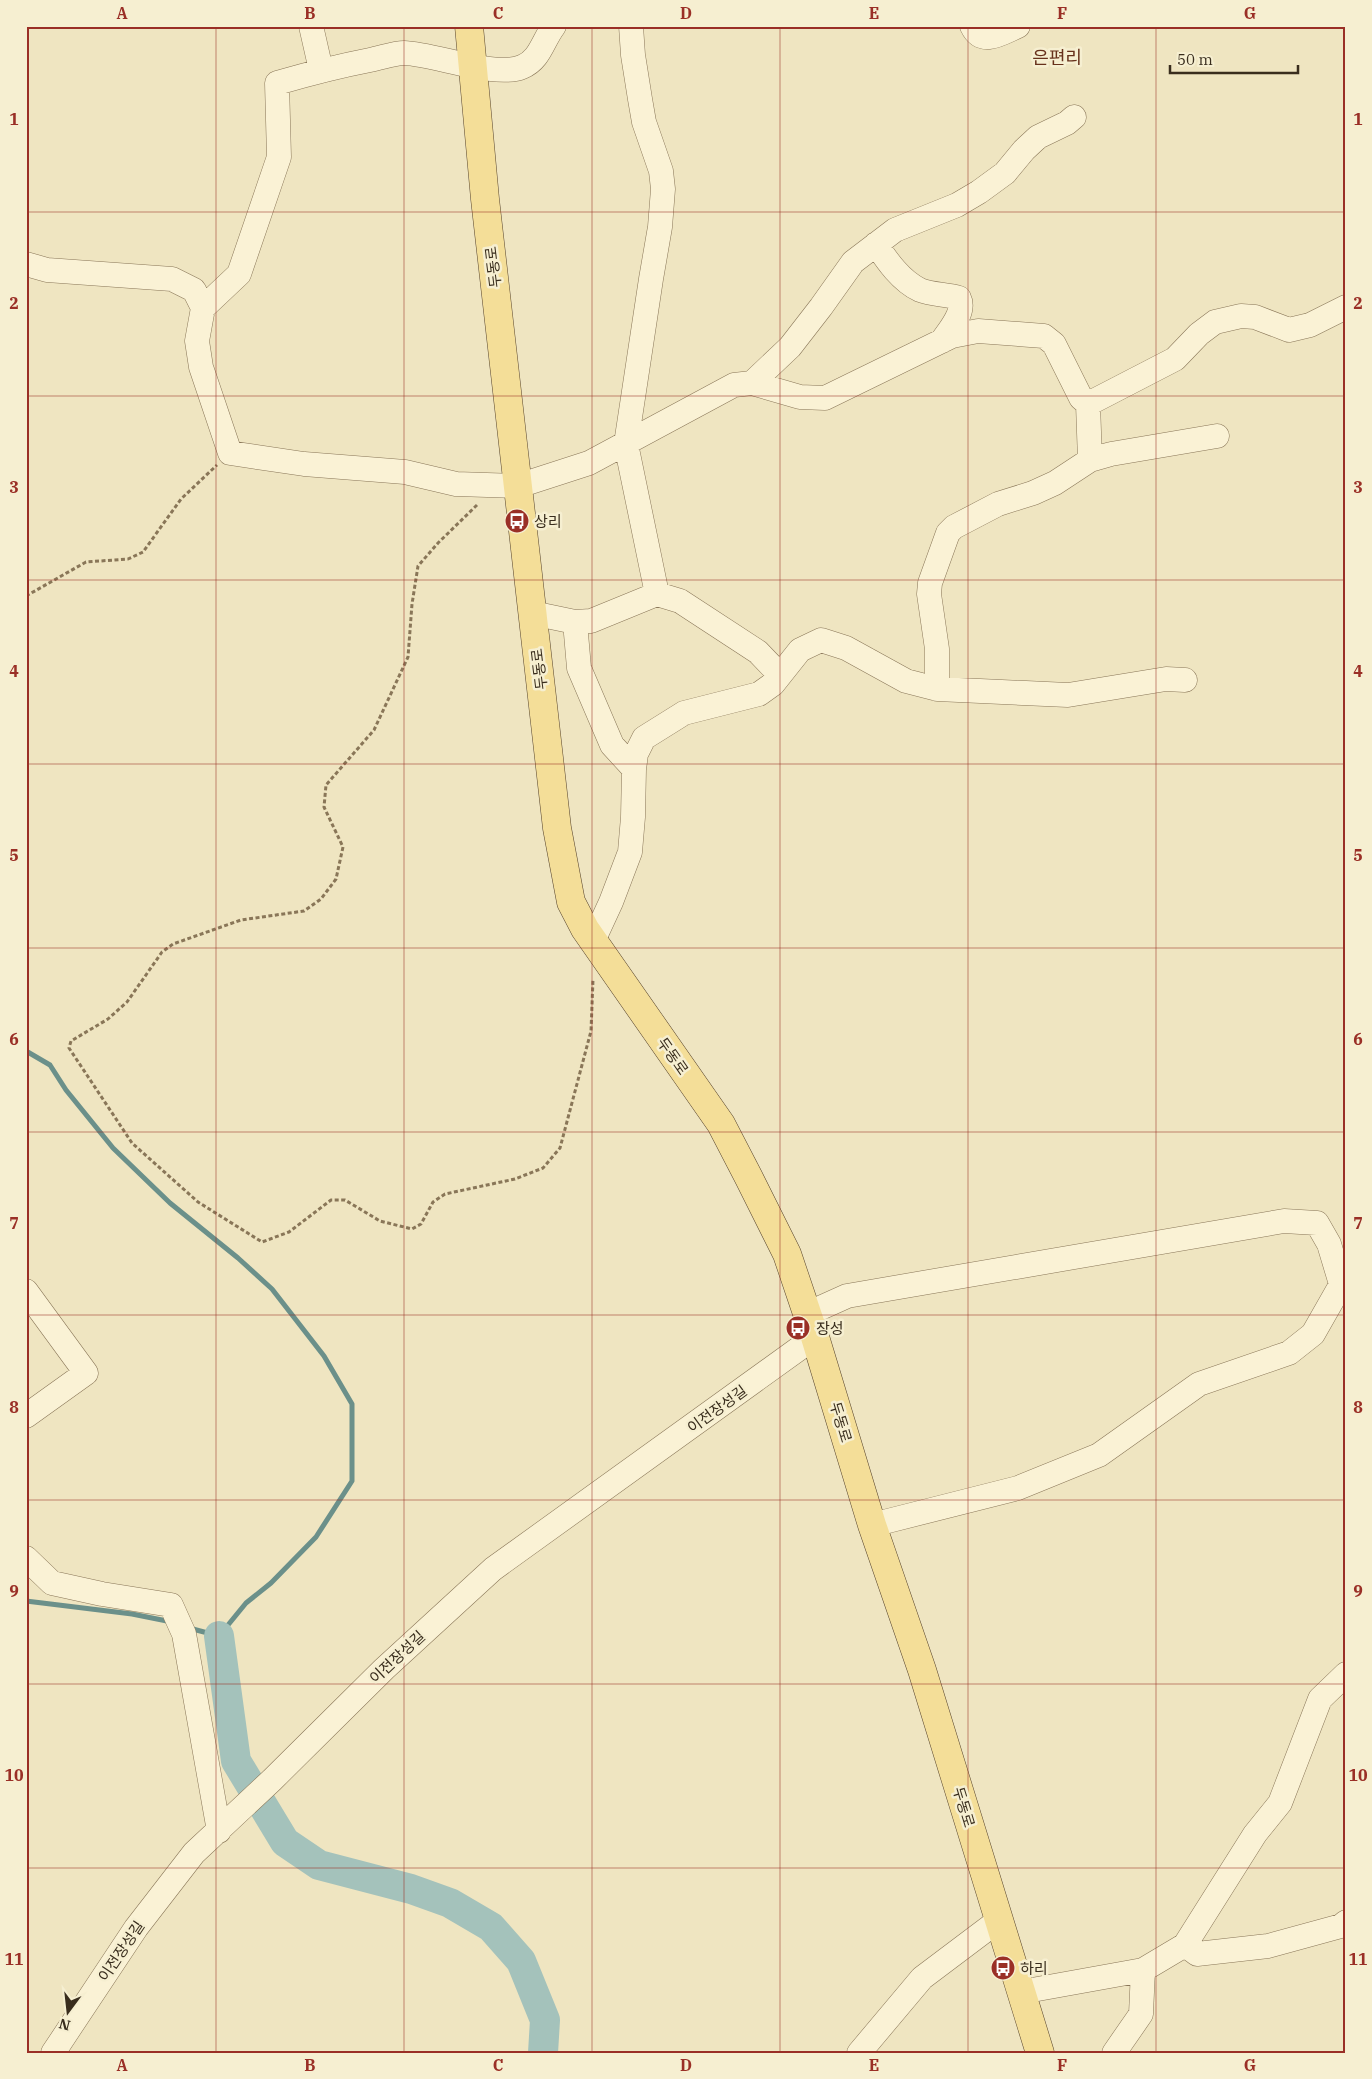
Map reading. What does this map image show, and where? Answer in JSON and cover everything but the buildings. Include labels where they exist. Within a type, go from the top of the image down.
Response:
[{"type":"main road","name":"두동로","points":[[469,26],[485,199],[557,828],[571,902],[593,941],[721,1124],[787,1254],[872,1524],[922,1670],[1040,2053]]},
{"type":"street","points":[[311,26],[321,70]]},
{"type":"street","points":[[554,26],[539,53],[531,62],[520,68],[498,69],[473,66],[403,53],[321,70],[277,83],[279,157],[239,274],[203,308],[197,341],[201,367],[230,453],[304,464],[405,472],[456,484],[518,486],[589,463],[734,385],[752,383],[800,397],[824,398],[952,336],[978,331],[1044,336],[1054,344],[1081,398],[1088,404],[1090,460]]},
{"type":"street","points":[[631,26],[633,56],[644,122],[661,171],[663,199],[659,237],[626,444],[657,594]]},
{"type":"street","points":[[972,26],[982,38],[990,38],[1018,26]]},
{"type":"street","points":[[752,383],[790,347],[852,262],[895,230],[957,205],[979,192],[1005,173],[1024,150],[1038,137],[1067,123],[1074,117]]},
{"type":"street","points":[[876,244],[898,273],[916,287],[925,291],[959,298],[962,303],[961,308],[953,325],[942,341]]},
{"type":"street","points":[[26,264],[47,270],[172,279],[194,290],[203,308]]},
{"type":"street","points":[[1088,404],[1175,359],[1199,334],[1215,322],[1241,316],[1255,317],[1288,330],[1310,326],[1346,307]]},
{"type":"street","points":[[937,689],[937,649],[929,594],[932,577],[948,533],[954,527],[998,504],[1033,493],[1055,483],[1090,460],[1111,454],[1217,436]]},
{"type":"street","points":[[532,613],[575,622],[591,620],[657,594],[680,601],[758,652],[780,675]]},
{"type":"street","points":[[575,622],[579,668],[612,745],[634,769]]},
{"type":"street","points":[[593,941],[611,902],[630,852],[634,769],[636,754],[644,738],[684,713],[759,694],[773,684],[800,650],[821,640],[846,648],[906,681],[937,689],[1068,695],[1166,679],[1185,680]]},
{"type":"street","name":"이전장성길","points":[[53,2053],[136,1928],[194,1853],[272,1780],[384,1669],[493,1569],[811,1326],[847,1296],[1284,1221],[1318,1223],[1329,1244],[1343,1280]]},
{"type":"street","points":[[872,1524],[1018,1488],[1099,1455],[1199,1384],[1289,1352],[1313,1334],[1343,1280]]},
{"type":"street","points":[[26,1291],[86,1374],[26,1416]]},
{"type":"street","points":[[26,1558],[52,1583],[102,1594],[171,1605],[184,1634],[224,1826]]},
{"type":"street","points":[[1021,1992],[1142,1970],[1185,1945],[1255,1834],[1280,1803],[1320,1699],[1346,1674]]},
{"type":"street","points":[[859,2053],[922,1978],[999,1920]]},
{"type":"street","points":[[1185,1945],[1197,1954],[1268,1946],[1341,1926],[1346,1922]]},
{"type":"street","points":[[1114,2053],[1141,2014],[1142,1970]]},
{"type":"path","points":[[26,596],[86,562],[128,559],[143,552],[182,499],[230,453]]},
{"type":"path","points":[[487,485],[484,496],[471,512],[438,543],[418,566],[412,604],[408,657],[374,730],[326,785],[324,807],[343,847],[336,879],[321,899],[304,911],[241,920],[173,944],[162,952],[127,1002],[108,1019],[71,1041],[69,1048],[132,1143],[198,1202],[262,1242],[289,1232],[331,1200],[345,1200],[380,1221],[412,1229],[420,1224],[433,1202],[445,1194],[516,1179],[543,1168],[560,1148],[591,1030],[593,941]]},
{"type":"waterway","points":[[26,1051],[50,1065],[66,1090],[113,1148],[170,1203],[238,1258],[272,1289],[324,1356],[352,1404],[352,1481],[316,1537],[271,1583],[246,1603],[219,1636],[189,1628]]},
{"type":"waterway","points":[[26,1601],[132,1614],[172,1622]]},
{"type":"waterway","points":[[219,1636],[236,1761],[285,1842],[319,1865],[411,1889],[450,1903],[491,1927],[521,1961],[545,2020],[543,2053]]},
{"type":"place","name":"상리","points":[[517,521]]},
{"type":"place","name":"장성","points":[[798,1328]]},
{"type":"place","name":"하리","points":[[1003,1968]]},
{"type":"district","name":"은편리","points":[[1057,57]]}]
